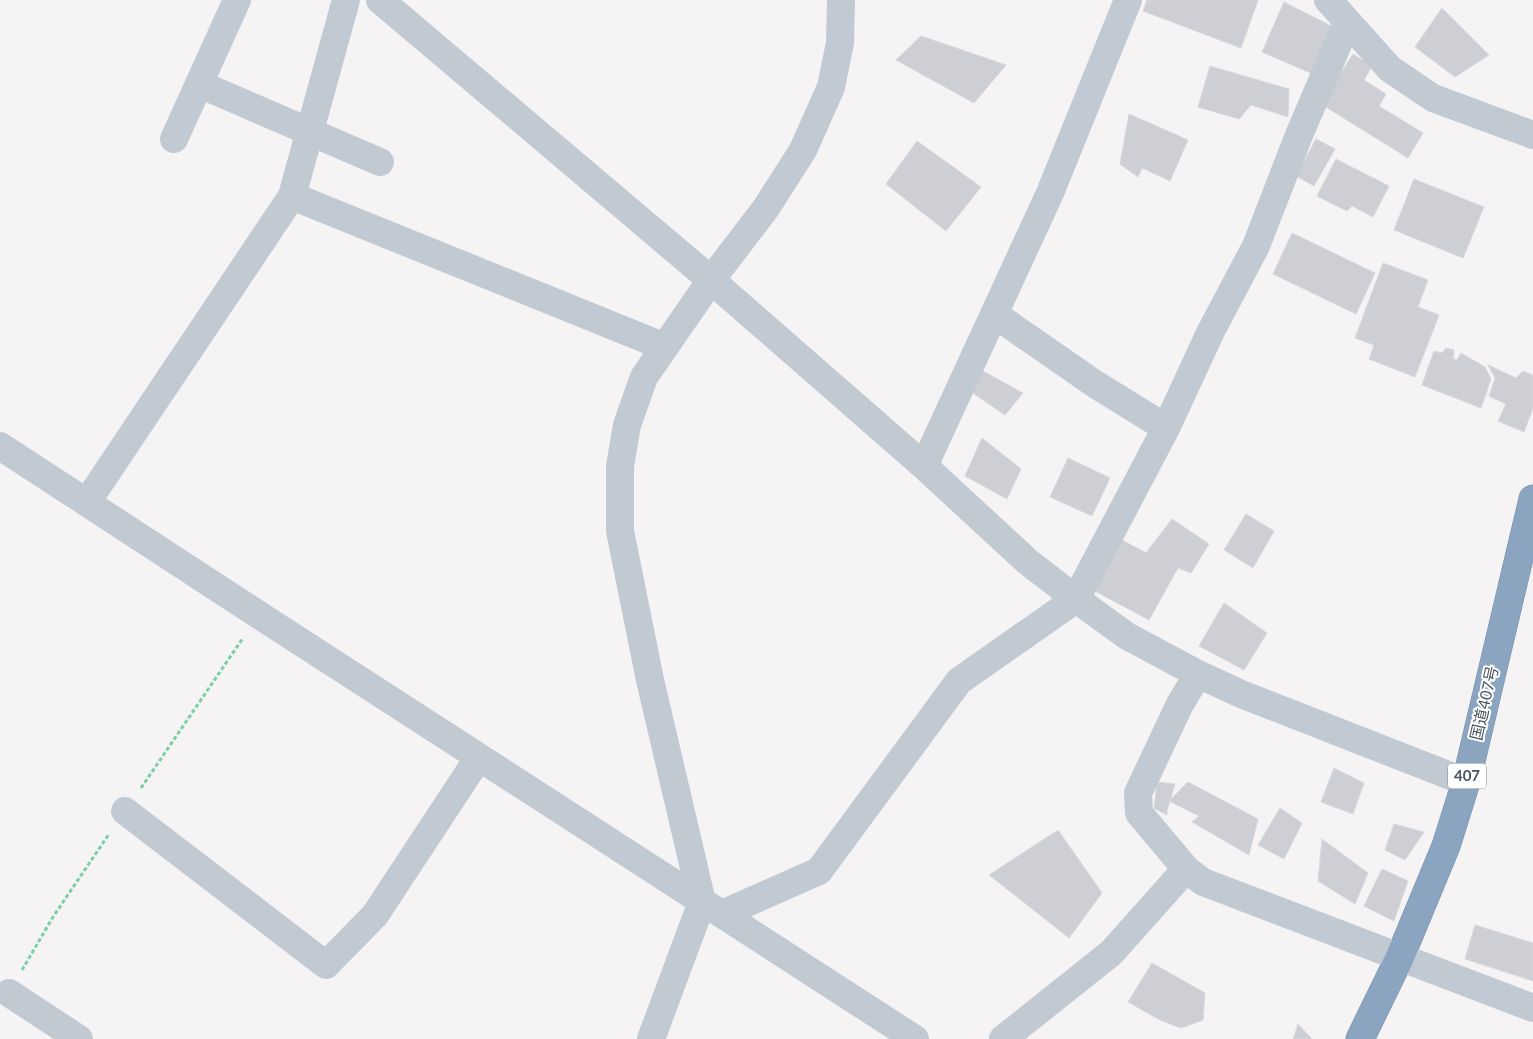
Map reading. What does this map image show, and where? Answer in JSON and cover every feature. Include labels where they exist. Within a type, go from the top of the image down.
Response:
[{"type":"highway","name":"国道407号","points":[[1360,1039],[1400,957],[1446,846],[1466,782],[1533,499]]},
{"type":"street","points":[[174,140],[237,0]]},
{"type":"street","points":[[87,502],[292,196],[346,0]]},
{"type":"street","points":[[380,0],[711,280],[924,466],[1028,562],[1127,636],[1198,674],[1241,694],[1466,782]]},
{"type":"street","points":[[651,1039],[712,908],[650,680],[620,531],[620,466],[627,425],[644,377],[711,280],[766,208],[803,150],[831,87],[840,43],[841,0]]},
{"type":"street","points":[[924,466],[1050,193],[1128,0]]},
{"type":"street","points":[[1337,7],[1390,69],[1433,98],[1533,135]]},
{"type":"street","points":[[712,908],[819,871],[959,681],[1076,599],[1166,428],[1211,330],[1256,246],[1298,135],[1337,7]]},
{"type":"street","points":[[199,84],[380,162]]},
{"type":"street","points":[[292,196],[665,347]]},
{"type":"street","points":[[994,314],[1096,384],[1166,428]]},
{"type":"street","points":[[0,446],[915,1039]]},
{"type":"street","points":[[1198,674],[1180,704],[1138,793],[1139,812],[1186,869],[1203,882],[1533,1008]]},
{"type":"street","points":[[125,811],[326,965],[375,915],[479,758]]},
{"type":"street","points":[[1003,1039],[1111,953],[1186,869]]},
{"type":"street","points":[[9,993],[79,1039]]},
{"type":"building","points":[[1147,0],[1258,0],[1241,48],[1143,11]]},
{"type":"building","points":[[1284,2],[1337,29],[1315,75],[1262,52]]},
{"type":"building","points":[[1442,8],[1489,55],[1455,77],[1415,47]]},
{"type":"building","points":[[921,36],[1006,65],[974,103],[896,60]]},
{"type":"building","points":[[1353,54],[1372,66],[1364,80],[1386,94],[1379,106],[1423,133],[1408,158],[1321,104]]},
{"type":"building","points":[[1210,66],[1289,89],[1288,117],[1251,105],[1239,119],[1198,107]]},
{"type":"building","points":[[1129,114],[1188,140],[1170,181],[1142,168],[1138,177],[1120,164]]},
{"type":"building","points":[[1316,139],[1335,149],[1314,186],[1296,176]]},
{"type":"building","points":[[917,141],[981,187],[946,231],[886,184]]},
{"type":"building","points":[[1336,159],[1389,186],[1373,217],[1352,206],[1347,211],[1317,196]]},
{"type":"building","points":[[1414,179],[1484,207],[1463,258],[1394,230]]},
{"type":"building","points":[[1292,233],[1375,273],[1356,314],[1273,274]]},
{"type":"building","points":[[1383,263],[1428,280],[1418,307],[1439,315],[1415,377],[1369,359],[1374,345],[1355,338]]},
{"type":"building","points":[[1446,348],[1454,350],[1453,359],[1457,360],[1461,353],[1485,367],[1491,379],[1481,408],[1422,385],[1434,351],[1442,353]]},
{"type":"building","points":[[1488,365],[1516,378],[1523,371],[1533,375],[1533,408],[1524,432],[1498,421],[1506,404],[1489,396],[1495,378]]},
{"type":"building","points":[[981,370],[1023,393],[1005,415],[970,391]]},
{"type":"building","points":[[982,438],[1021,469],[1007,499],[965,476]]},
{"type":"building","points":[[1068,458],[1110,478],[1092,516],[1050,497]]},
{"type":"building","points":[[1246,514],[1274,531],[1253,568],[1224,550]]},
{"type":"building","points":[[1172,519],[1209,544],[1191,573],[1178,568],[1149,620],[1093,590],[1122,540],[1146,553]]},
{"type":"building","points":[[1224,603],[1267,633],[1244,670],[1199,646]]},
{"type":"building","points":[[1334,768],[1364,783],[1353,814],[1321,802]]},
{"type":"building","points":[[1157,782],[1175,784],[1167,815],[1154,808]]},
{"type":"building","points":[[1188,782],[1258,819],[1249,855],[1192,822],[1199,816],[1169,801]]},
{"type":"building","points":[[1280,808],[1302,823],[1284,859],[1258,845]]},
{"type":"building","points":[[1394,824],[1424,832],[1405,860],[1385,850]]},
{"type":"building","points":[[1058,830],[1102,893],[1069,938],[989,875]]},
{"type":"building","points":[[1322,839],[1368,873],[1355,904],[1318,881]]},
{"type":"building","points":[[1382,869],[1408,881],[1394,921],[1364,906]]},
{"type":"building","points":[[1475,925],[1533,943],[1533,981],[1465,959]]},
{"type":"building","points":[[1152,963],[1205,993],[1203,1020],[1181,1028],[1160,1020],[1128,1002]]},
{"type":"building","points":[[1298,1024],[1312,1039],[1293,1039]]}]
